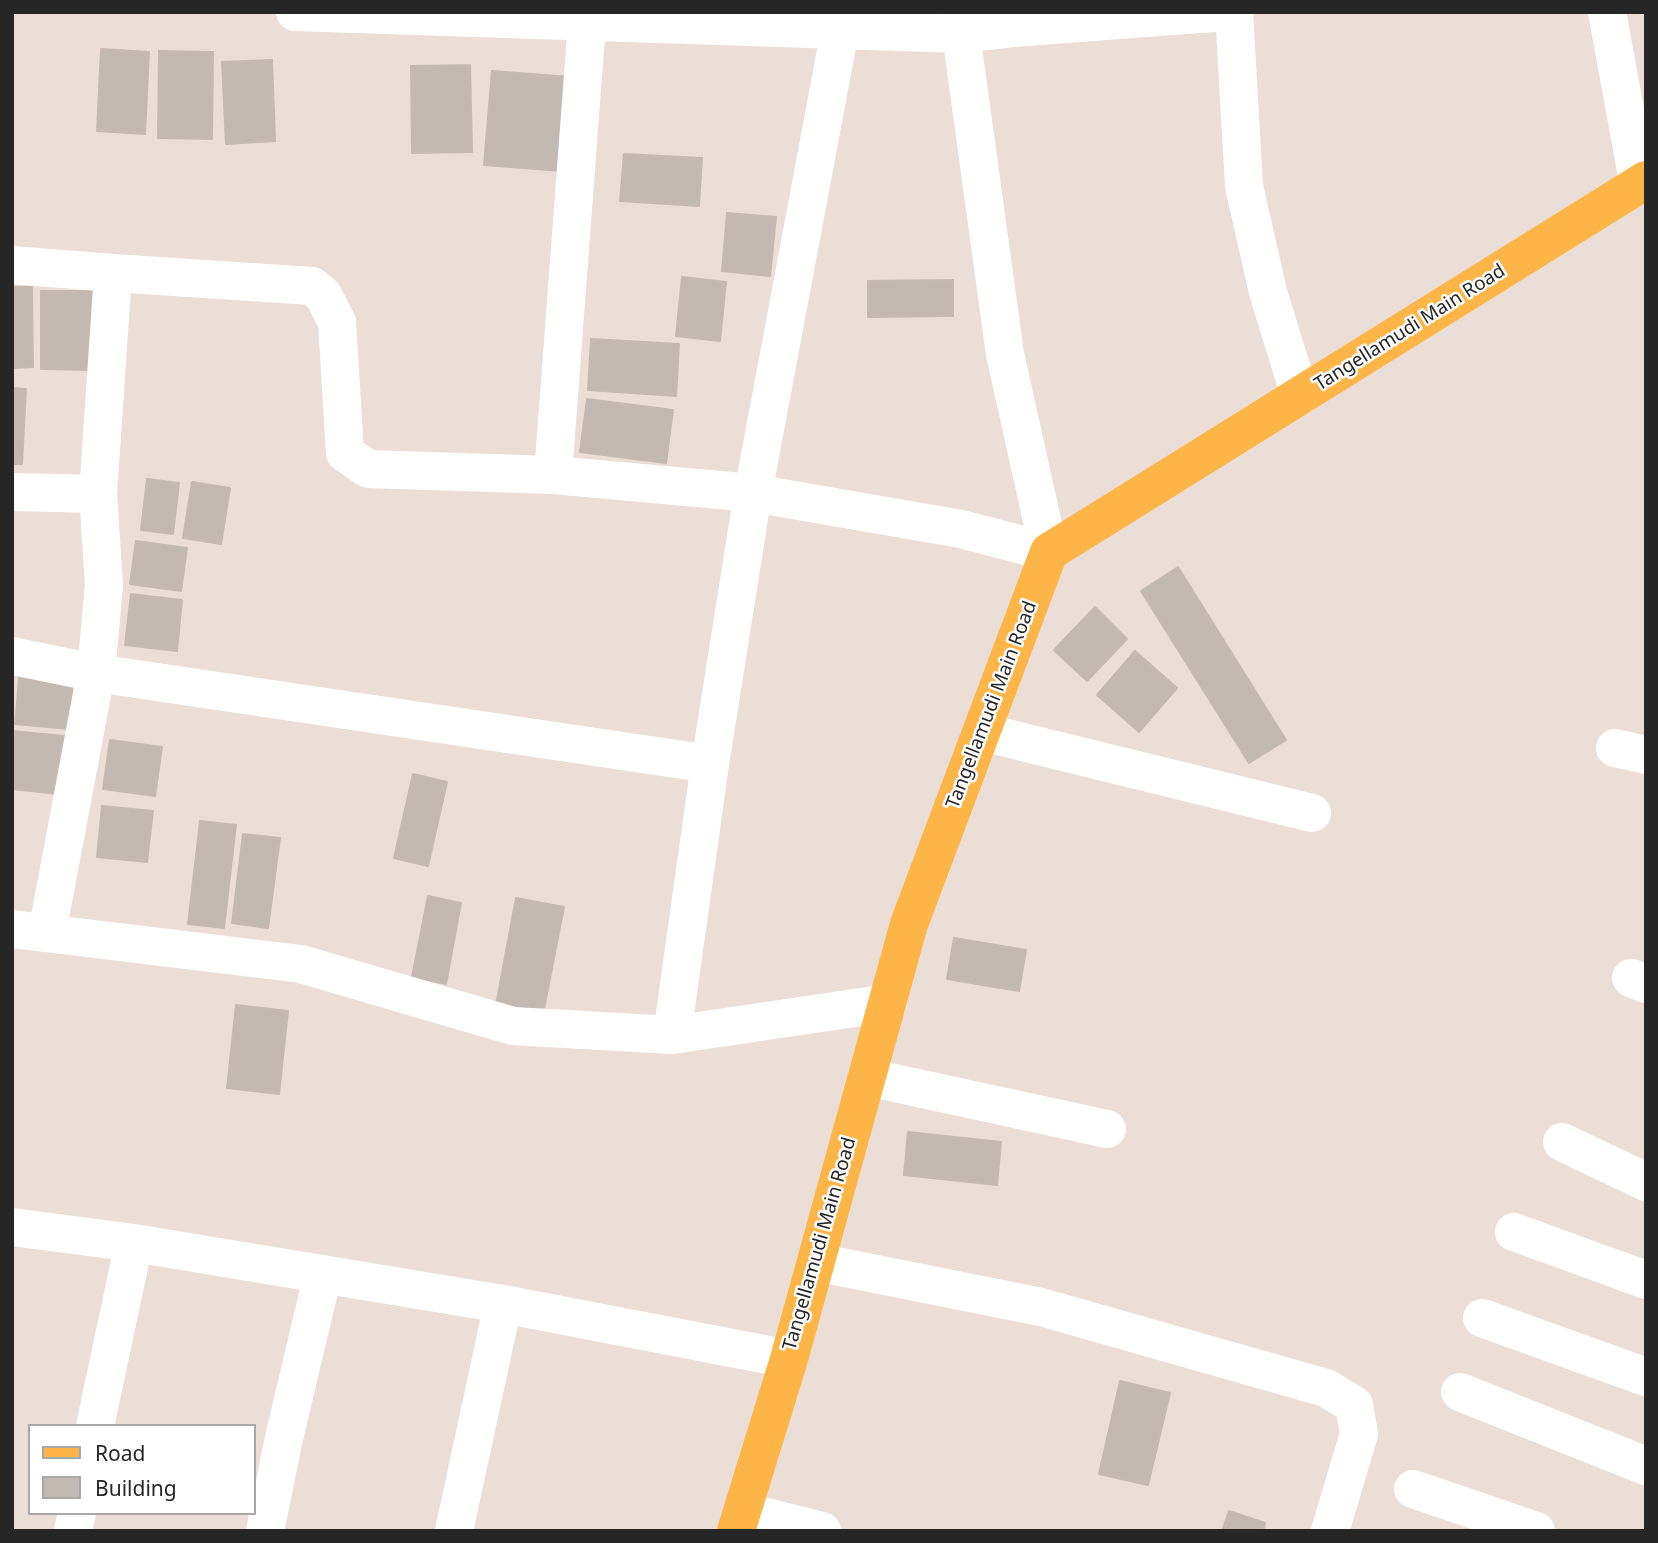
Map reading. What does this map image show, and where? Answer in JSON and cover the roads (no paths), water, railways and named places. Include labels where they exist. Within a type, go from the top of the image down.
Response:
[{"type":"main road","name":"Tangellamudi Main Road","points":[[739,1521],[789,1359],[909,924],[1049,552],[1642,183]]},
{"type":"street","points":[[295,12],[537,16],[587,22],[840,30],[959,23],[1013,28],[1226,12]]},
{"type":"street","points":[[1234,12],[1244,186],[1268,292],[1300,397]]},
{"type":"street","points":[[1607,12],[1642,183]]},
{"type":"street","points":[[553,475],[587,22]]},
{"type":"street","points":[[12,265],[312,286],[323,295],[337,322],[345,453],[368,470],[553,475],[753,492],[961,529],[1049,552],[1005,354],[959,23]]},
{"type":"street","points":[[672,1035],[710,764],[753,492],[840,30]]},
{"type":"street","points":[[113,273],[98,494],[104,585],[96,673],[30,931],[301,964],[513,1026],[672,1035],[888,1003]]},
{"type":"street","points":[[12,492],[98,494]]},
{"type":"street","points":[[12,656],[96,673],[710,764]]},
{"type":"street","points":[[982,732],[1312,814]]},
{"type":"street","points":[[867,1077],[1107,1129]]},
{"type":"street","points":[[1562,1142],[1646,1182]]},
{"type":"street","points":[[12,1227],[134,1243],[503,1304],[789,1359]]},
{"type":"street","points":[[1514,1232],[1646,1280]]},
{"type":"street","points":[[95,1424],[134,1243]]},
{"type":"street","points":[[816,1262],[1041,1307],[1326,1388],[1354,1405],[1359,1434],[1330,1531]]},
{"type":"street","points":[[265,1531],[323,1274]]},
{"type":"street","points":[[454,1531],[503,1304]]},
{"type":"street","points":[[1482,1318],[1646,1377]]},
{"type":"street","points":[[1460,1392],[1646,1466]]},
{"type":"street","points":[[1413,1489],[1536,1531]]},
{"type":"street","points":[[739,1521],[822,1531]]}]
